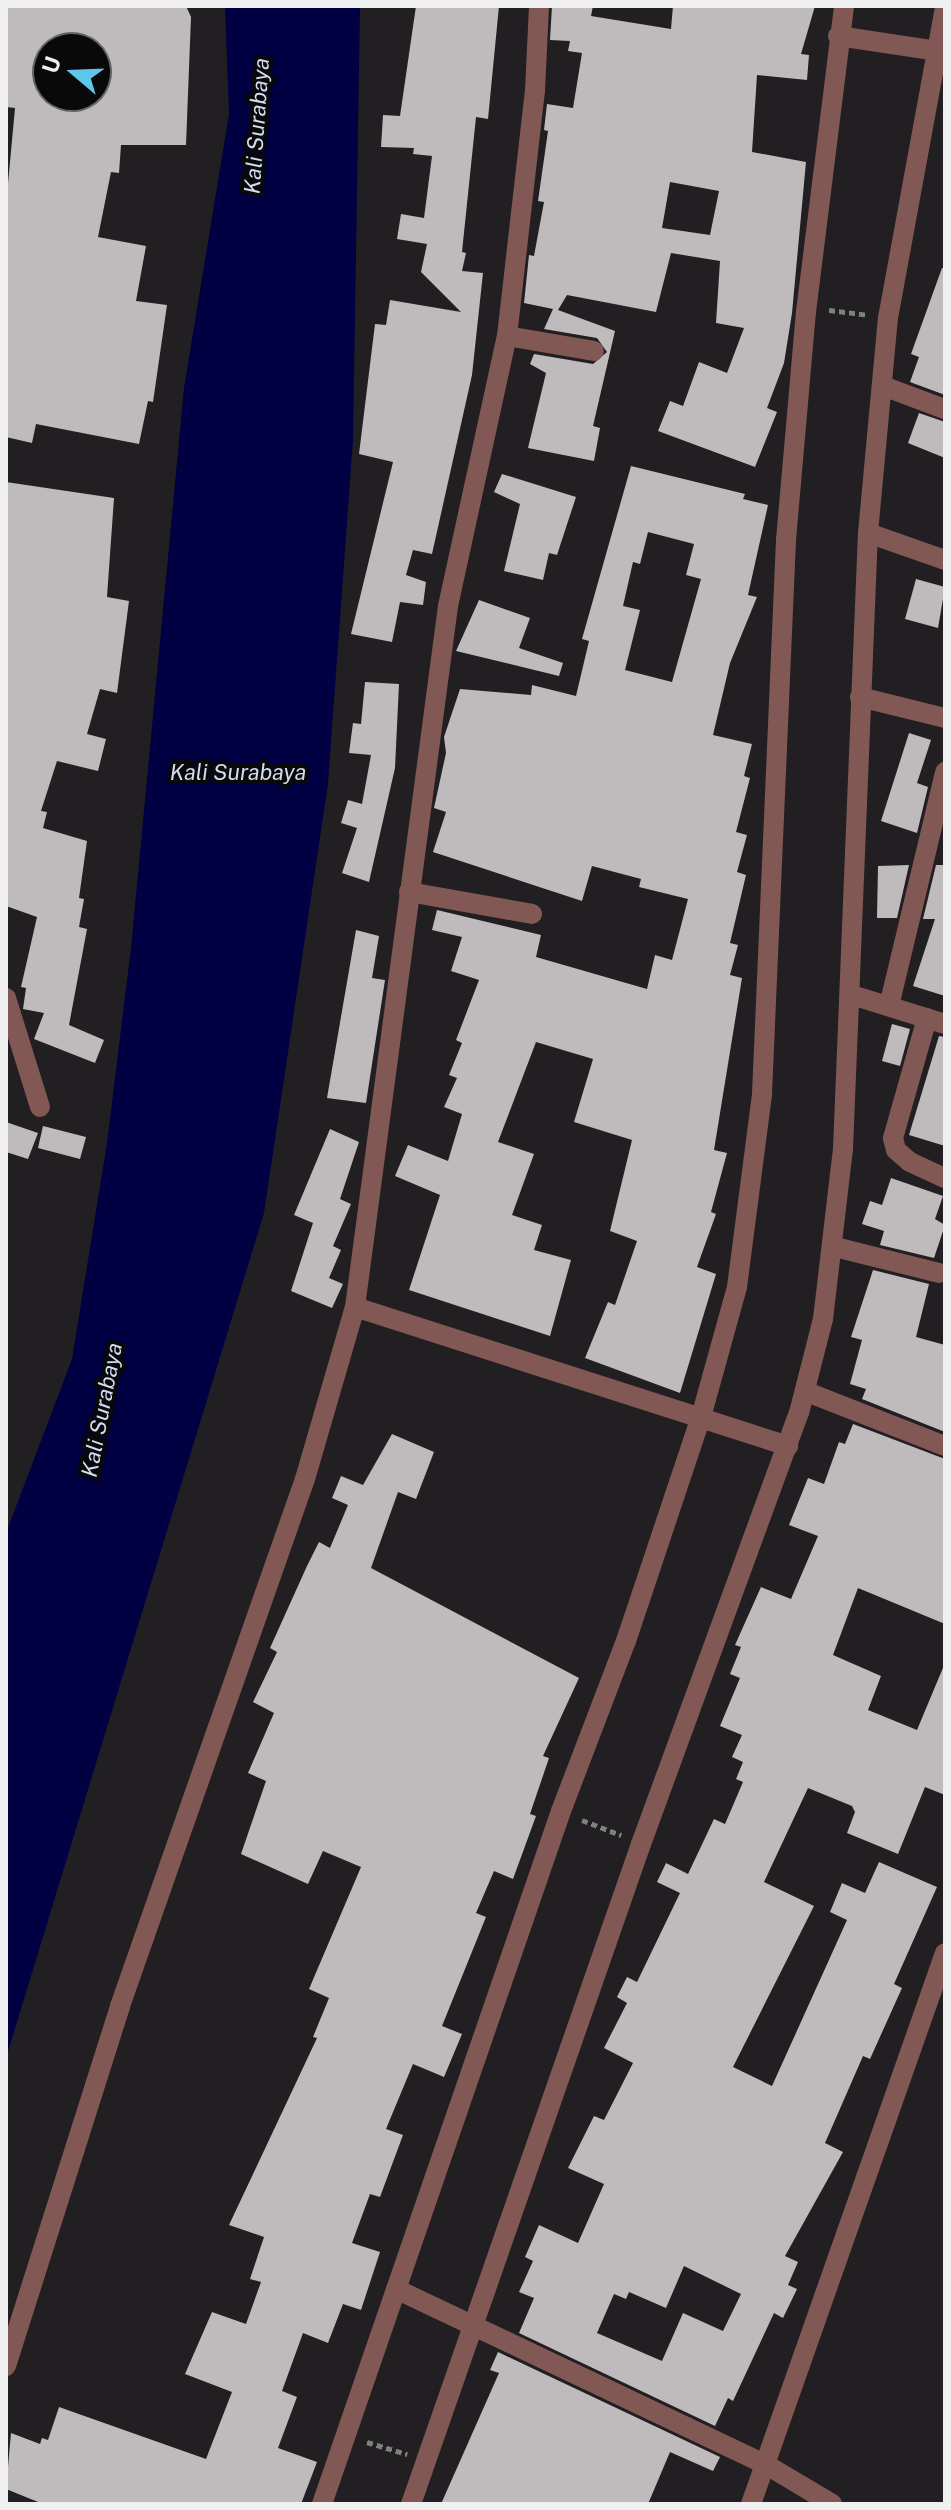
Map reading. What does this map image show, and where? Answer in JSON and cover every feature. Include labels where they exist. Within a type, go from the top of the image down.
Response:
[{"type":"street","points":[[6,2366],[120,2006],[305,1479],[355,1307],[454,569],[507,336],[539,6]]},
{"type":"street","points":[[322,2504],[402,2292],[708,1420],[737,1287],[762,1094],[786,540],[838,36],[844,6]]},
{"type":"street","points":[[411,2504],[467,2322],[641,1844],[780,1443],[807,1392],[835,1247],[852,995],[868,533],[896,263],[945,6]]},
{"type":"street","points":[[838,36],[937,51]]},
{"type":"street","points":[[507,336],[594,351]]},
{"type":"street","points":[[883,386],[945,409]]},
{"type":"street","points":[[868,533],[945,560]]},
{"type":"street","points":[[860,697],[945,718]]},
{"type":"street","points":[[889,1006],[945,772]]},
{"type":"street","points":[[409,892],[532,914]]},
{"type":"street","points":[[852,995],[936,1021],[893,1138],[896,1150],[910,1162],[945,1178]]},
{"type":"street","points":[[6,998],[40,1107]]},
{"type":"street","points":[[835,1247],[939,1273]]},
{"type":"street","points":[[355,1307],[780,1443]]},
{"type":"street","points":[[807,1392],[945,1446]]},
{"type":"street","points":[[751,2504],[945,1953]]},
{"type":"street","points":[[402,2292],[765,2464],[832,2504]]},
{"type":"path","points":[[828,310],[867,315]]},
{"type":"path","points":[[572,1815],[629,1838]]},
{"type":"path","points":[[352,2437],[411,2456]]},
{"type":"water","name":"Kali Surabaya","points":[[225,6],[360,6],[353,439],[328,784],[264,1213],[6,2058],[6,1533],[72,1359],[107,1143],[131,948],[184,388],[229,114]]},
{"type":"building","points":[[6,6],[186,6],[191,17],[186,145],[121,145],[119,173],[111,172],[98,237],[146,246],[136,301],[167,305],[153,402],[148,401],[139,444],[36,424],[32,443],[6,437],[6,205],[15,108],[6,107]]},
{"type":"building","points":[[416,6],[499,6],[488,119],[476,117],[462,252],[466,253],[462,271],[483,273],[472,375],[432,554],[413,550],[406,575],[426,582],[423,605],[400,602],[392,642],[351,634],[393,462],[359,454],[375,324],[386,325],[390,300],[461,312],[421,272],[427,244],[397,239],[401,214],[424,218],[432,156],[413,154],[414,148],[381,147],[383,115],[400,116]]},
{"type":"building","points":[[552,6],[593,6],[591,16],[671,29],[673,6],[815,6],[801,54],[809,55],[807,80],[757,75],[752,152],[806,162],[792,313],[784,363],[767,408],[777,412],[755,467],[658,431],[670,401],[683,406],[699,362],[727,373],[744,328],[716,323],[720,261],[671,253],[656,312],[567,295],[558,310],[615,331],[593,426],[600,428],[594,461],[528,448],[546,373],[530,364],[534,354],[593,364],[607,352],[597,338],[544,329],[553,309],[524,303],[529,255],[534,256],[544,202],[538,201],[548,131],[544,130],[547,104],[573,108],[582,53],[568,51],[570,41],[550,40]],"holes":[[[670,182],[719,191],[710,235],[662,228]]]},
{"type":"building","points":[[942,268],[945,268],[945,395],[910,382],[919,357],[911,354]]},
{"type":"building","points":[[919,413],[945,422],[945,458],[908,443]]},
{"type":"building","points":[[631,466],[745,494],[743,499],[768,505],[748,595],[757,597],[730,663],[713,735],[752,744],[744,776],[750,778],[736,832],[747,835],[737,872],[746,875],[730,943],[738,945],[730,975],[742,978],[714,1150],[727,1153],[711,1212],[716,1214],[697,1267],[716,1274],[680,1393],[585,1358],[608,1302],[615,1305],[637,1241],[610,1231],[632,1140],[574,1122],[593,1059],[536,1042],[498,1142],[534,1154],[512,1215],[542,1225],[534,1250],[571,1260],[550,1336],[409,1290],[440,1195],[395,1176],[408,1145],[448,1161],[462,1114],[444,1107],[457,1078],[449,1075],[462,1043],[456,1040],[479,980],[451,971],[462,937],[432,930],[437,910],[541,935],[536,957],[647,989],[655,955],[672,960],[688,899],[639,887],[641,879],[592,866],[582,901],[433,852],[446,812],[434,808],[446,753],[444,737],[460,689],[531,695],[532,685],[576,696],[589,641],[582,639]],"holes":[[[648,532],[694,544],[686,575],[701,579],[672,682],[625,670],[640,610],[623,606],[633,562],[640,564]]]},
{"type":"building","points":[[502,474],[576,497],[557,555],[549,553],[543,580],[504,571],[520,504],[494,492]]},
{"type":"building","points":[[6,482],[114,498],[107,597],[129,601],[117,693],[100,689],[87,734],[106,739],[98,771],[57,761],[41,811],[47,812],[43,828],[87,841],[79,898],[84,899],[79,927],[87,929],[69,1025],[104,1040],[95,1063],[34,1039],[44,1013],[23,1009],[26,988],[21,987],[37,917],[6,906]]},
{"type":"building","points":[[916,579],[945,587],[938,628],[905,619]]},
{"type":"building","points":[[479,600],[530,618],[519,648],[563,663],[559,676],[456,651]]},
{"type":"building","points":[[365,682],[399,684],[395,768],[369,882],[342,873],[357,828],[341,823],[348,800],[362,804],[371,755],[349,753],[353,723],[361,724]]},
{"type":"building","points":[[909,733],[931,740],[917,783],[928,787],[917,833],[881,821]]},
{"type":"building","points":[[909,865],[897,918],[877,918],[878,866]]},
{"type":"building","points":[[936,865],[945,865],[945,996],[913,986],[935,919],[923,919]]},
{"type":"building","points":[[356,930],[379,936],[372,978],[385,980],[366,1103],[327,1098]]},
{"type":"building","points":[[892,1024],[910,1029],[900,1066],[882,1061]]},
{"type":"building","points":[[939,1036],[945,1037],[945,1146],[909,1135]]},
{"type":"building","points":[[6,1122],[38,1133],[28,1159],[6,1152]]},
{"type":"building","points":[[43,1126],[86,1137],[80,1159],[38,1148]]},
{"type":"building","points":[[330,1129],[359,1142],[340,1199],[351,1204],[333,1246],[341,1250],[329,1278],[343,1284],[332,1308],[291,1291],[313,1223],[294,1215]]},
{"type":"building","points":[[891,1178],[943,1196],[935,1219],[945,1225],[934,1258],[880,1245],[884,1231],[862,1224],[870,1201],[882,1205]]},
{"type":"building","points":[[873,1270],[929,1284],[916,1337],[945,1345],[945,1432],[862,1399],[866,1389],[850,1384],[862,1340],[851,1337]]},
{"type":"building","points":[[853,1424],[945,1459],[945,1624],[858,1588],[833,1655],[881,1676],[868,1710],[917,1730],[945,1663],[945,1795],[925,1787],[898,1854],[847,1833],[855,1812],[852,1806],[808,1788],[764,1882],[814,1906],[733,2067],[772,2086],[847,1920],[830,1912],[842,1883],[865,1893],[879,1862],[937,1887],[894,1984],[902,1988],[870,2059],[863,2056],[825,2143],[843,2152],[785,2256],[798,2262],[788,2285],[797,2289],[783,2318],[774,2313],[733,2401],[728,2398],[715,2426],[519,2333],[534,2298],[519,2292],[533,2261],[525,2257],[539,2225],[578,2243],[604,2184],[568,2168],[594,2116],[604,2120],[633,2063],[604,2048],[627,2003],[617,1997],[627,1977],[637,1982],[680,1893],[657,1882],[666,1863],[688,1874],[714,1819],[725,1824],[743,1782],[736,1779],[743,1762],[732,1757],[742,1735],[720,1726],[740,1678],[730,1674],[741,1647],[735,1645],[761,1587],[791,1599],[818,1536],[789,1525],[808,1478],[824,1484],[839,1442],[845,1444]],"holes":[[[684,2266],[741,2294],[723,2331],[683,2313],[662,2361],[597,2333],[614,2294],[626,2299],[629,2292],[666,2308]]]},
{"type":"building","points":[[392,1434],[434,1452],[416,1499],[398,1492],[371,1568],[579,1678],[543,1756],[549,1758],[530,1814],[536,1816],[513,1879],[494,1871],[476,1913],[486,1917],[442,2026],[462,2034],[444,2077],[413,2064],[386,2129],[403,2135],[380,2197],[370,2194],[352,2243],[380,2252],[361,2310],[343,2304],[328,2343],[303,2333],[282,2391],[297,2397],[278,2448],[317,2462],[301,2504],[43,2504],[6,2489],[11,2433],[40,2444],[42,2438],[48,2440],[59,2407],[206,2459],[232,2392],[185,2374],[212,2312],[246,2324],[261,2282],[250,2279],[264,2237],[229,2225],[317,2038],[313,2037],[329,1998],[309,1989],[361,1867],[323,1851],[308,1884],[241,1854],[266,1781],[248,1773],[274,1713],[253,1702],[277,1652],[270,1648],[307,1566],[319,1542],[330,1548],[348,1505],[332,1498],[341,1476],[363,1485]]},
{"type":"building","points":[[498,2352],[720,2457],[713,2471],[670,2452],[648,2504],[441,2504],[499,2373],[490,2370]]}]
